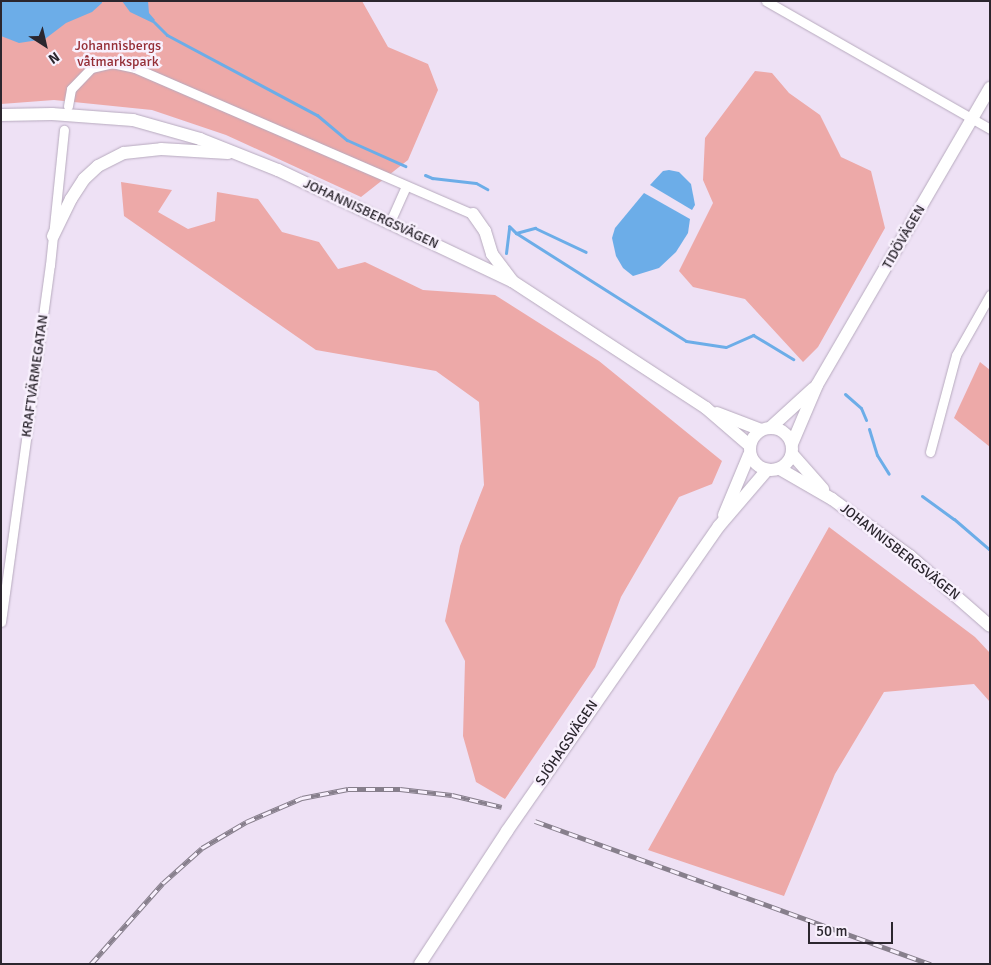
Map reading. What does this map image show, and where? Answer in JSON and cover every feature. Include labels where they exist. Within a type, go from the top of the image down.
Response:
[{"type":"main road","name":"TIDÖVÄGEN","points":[[792,449],[817,385],[990,88]]},
{"type":"main road","name":"JOHANNISBERGSVÄGEN","points":[[1,116],[52,114],[133,120],[200,139],[240,154],[390,222],[512,281],[706,408],[749,450]]},
{"type":"main road","points":[[52,236],[70,199],[84,179],[98,166],[124,153],[161,149],[240,154]]},
{"type":"main road","points":[[473,214],[485,231],[492,254],[512,281]]},
{"type":"main road","name":"TIDÖVÄGEN","points":[[766,429],[817,385]]},
{"type":"main road","name":"JOHANNISBERGSVÄGEN","points":[[706,408],[766,429]]},
{"type":"main road","points":[[766,429],[780,430],[787,436],[792,449],[788,463],[774,470],[754,463],[749,450],[753,436],[766,429]]},
{"type":"main road","name":"JOHANNISBERGSVÄGEN","points":[[792,449],[832,499]]},
{"type":"main road","name":"SJÖHAGSVÄGEN","points":[[719,526],[749,450]]},
{"type":"main road","name":"JOHANNISBERGSVÄGEN","points":[[774,470],[832,499],[910,556],[990,626]]},
{"type":"main road","name":"SJÖHAGSVÄGEN","points":[[420,964],[507,831],[719,526],[774,470]]},
{"type":"street","points":[[766,1],[990,129]]},
{"type":"street","points":[[68,106],[71,89],[91,68],[112,63],[135,68],[473,214]]},
{"type":"street","name":"KRAFTVÄRMEGATAN","points":[[1,622],[52,236],[64,130]]},
{"type":"street","points":[[390,222],[406,186]]},
{"type":"street","points":[[930,452],[956,354],[990,295]]},
{"type":"green space","name":"Johannisbergs våtmarkspark","points":[[1,1],[362,1],[388,47],[428,64],[438,90],[408,160],[361,197],[226,135],[152,110],[54,100],[1,104]]},
{"type":"green space","points":[[755,71],[772,73],[789,93],[820,115],[841,157],[871,171],[885,228],[818,347],[803,362],[745,299],[693,287],[679,271],[713,203],[703,180],[705,138]]},
{"type":"green space","points":[[121,182],[172,190],[158,212],[188,229],[215,221],[217,192],[258,199],[282,232],[319,242],[338,269],[365,262],[423,290],[495,295],[599,361],[722,461],[712,484],[679,497],[621,597],[595,667],[505,799],[476,782],[463,736],[465,661],[445,621],[460,546],[484,485],[479,402],[436,371],[316,350],[124,216]]},
{"type":"green space","points":[[980,362],[990,370],[990,447],[954,418]]},
{"type":"green space","points":[[829,527],[975,637],[990,653],[990,702],[974,684],[884,692],[835,774],[784,896],[648,850]]},
{"type":"water","points":[[1,1],[102,1],[102,3],[92,12],[66,23],[45,39],[19,43],[1,36]]},
{"type":"water","points":[[122,1],[148,1],[149,13],[155,20],[153,23],[130,12]]},
{"type":"water","points":[[663,171],[679,172],[691,184],[695,205],[692,210],[650,185]]},
{"type":"water","points":[[644,193],[690,219],[688,233],[676,252],[659,268],[633,276],[623,268],[616,256],[612,238],[615,228]]},
{"type":"waterway","points":[[154,22],[167,35],[317,115],[347,140],[405,166]]},
{"type":"waterway","points":[[425,175],[432,178],[476,183],[487,189]]},
{"type":"waterway","points":[[509,226],[516,233],[686,341],[726,347],[753,335],[793,359]]},
{"type":"waterway","points":[[506,253],[509,227]]},
{"type":"waterway","points":[[516,233],[535,228],[586,252]]},
{"type":"waterway","points":[[845,394],[861,408],[866,420]]},
{"type":"waterway","points":[[869,429],[877,455],[889,474]]},
{"type":"waterway","points":[[922,496],[954,519],[990,550]]},
{"type":"railway","points":[[91,964],[163,883],[202,848],[246,822],[302,798],[348,789],[400,789],[452,795],[502,807]]},
{"type":"railway","points":[[535,821],[931,964]]}]
